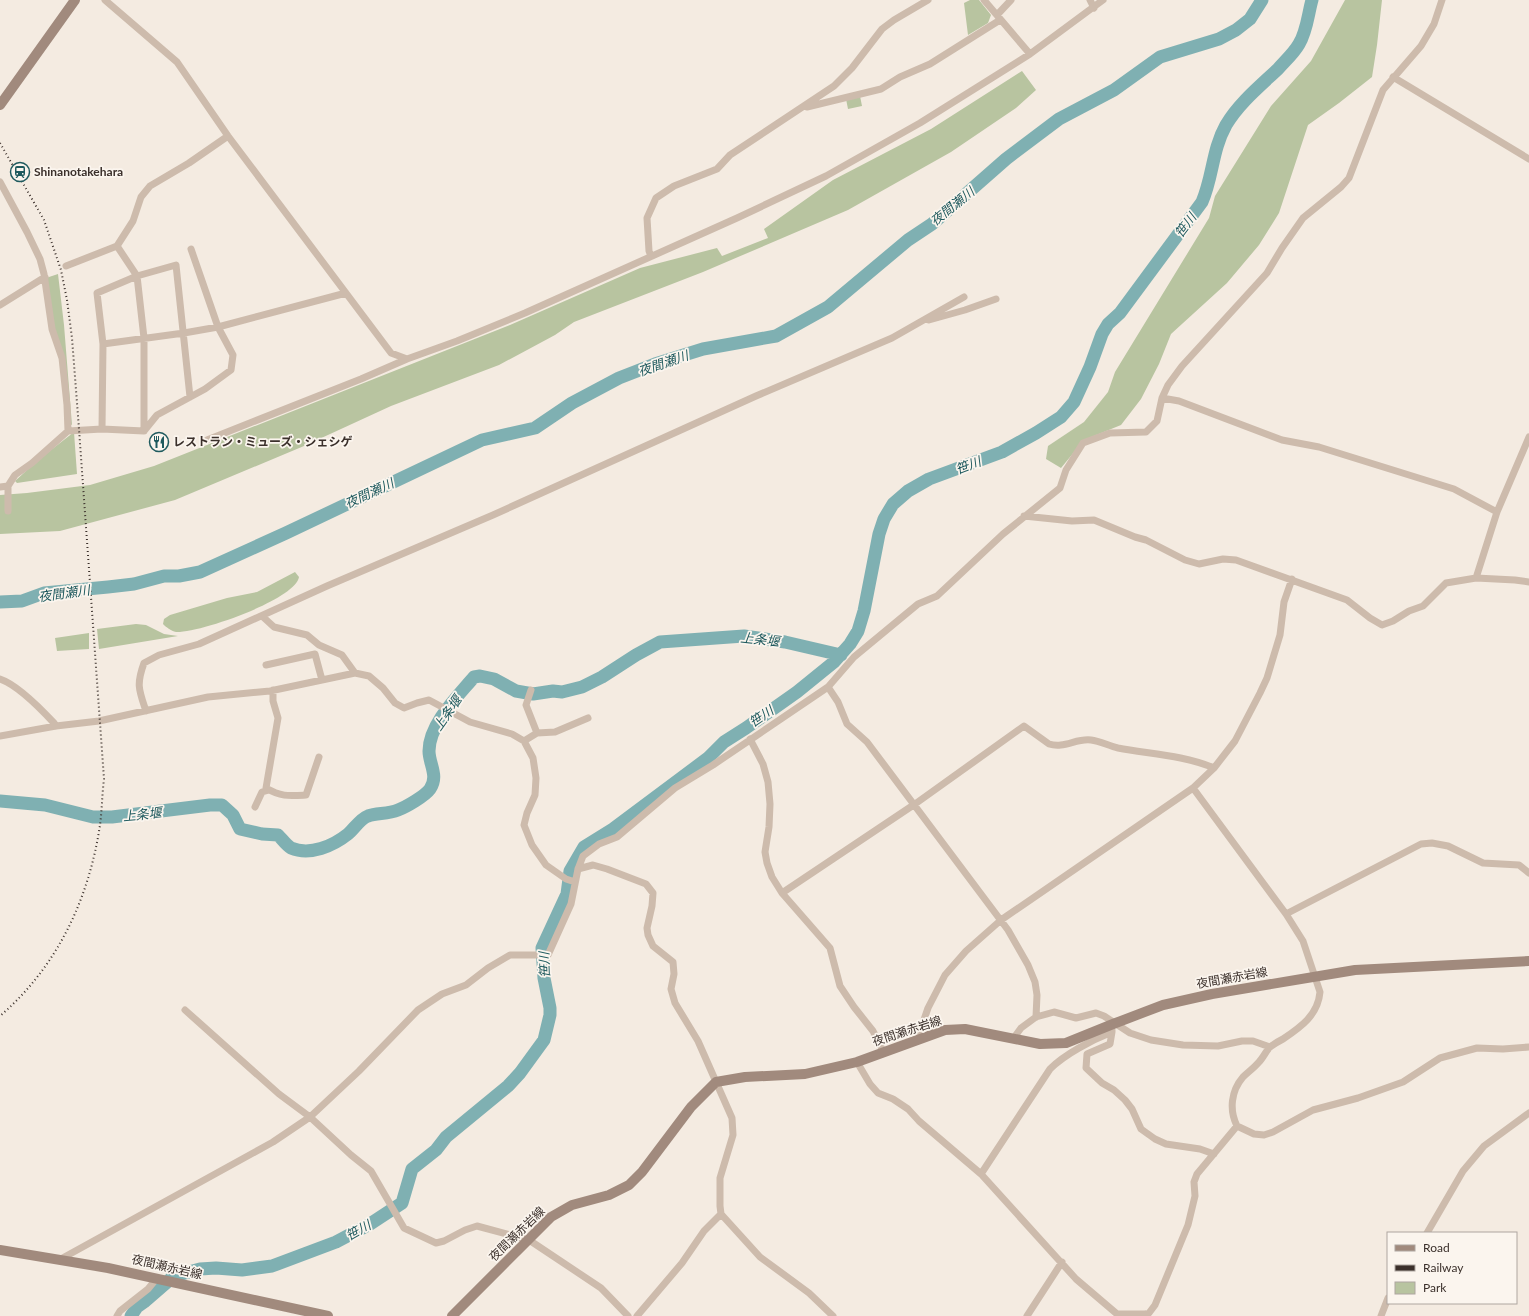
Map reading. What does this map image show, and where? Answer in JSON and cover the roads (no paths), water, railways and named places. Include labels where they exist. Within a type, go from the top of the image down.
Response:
[{"type":"main road","points":[[0,105],[75,0]]},
{"type":"main road","name":"夜間瀬赤岩線","points":[[452,1316],[552,1217],[572,1205],[609,1195],[629,1185],[642,1172],[691,1107],[716,1082],[745,1077],[805,1074],[857,1062],[883,1051],[945,1030],[965,1029],[1040,1044],[1066,1043],[1113,1028],[1163,1005],[1212,994],[1355,970],[1529,961]]},
{"type":"main road","name":"夜間瀬赤岩線","points":[[0,1250],[108,1268],[175,1282],[300,1313],[328,1316]]},
{"type":"street","points":[[105,0],[177,62],[228,136],[391,353],[407,359]]},
{"type":"street","points":[[651,256],[648,245],[647,218],[656,198],[674,186],[716,169],[730,155],[804,108],[834,86],[852,68],[882,29],[894,20],[928,0]]},
{"type":"street","points":[[984,0],[1030,54]]},
{"type":"street","points":[[804,108],[881,89],[900,77],[930,64],[998,18],[1011,0]]},
{"type":"street","points":[[1090,0],[1094,8]]},
{"type":"street","points":[[207,440],[525,313],[737,218],[826,176],[920,123],[1030,54],[1103,0]]},
{"type":"street","points":[[59,1260],[273,1142],[310,1117],[359,1071],[418,1010],[442,994],[466,985],[488,968],[510,955],[548,955],[571,904],[574,881],[584,856],[599,844],[617,837],[675,788],[713,765],[828,687],[854,657],[918,604],[938,596],[1003,534],[1060,488],[1066,470],[1083,444],[1110,433],[1146,432],[1157,420],[1162,398],[1168,385],[1182,366],[1267,273],[1303,218],[1341,188],[1349,178],[1383,90],[1422,46],[1434,24],[1442,0]]},
{"type":"street","points":[[1393,77],[1529,159]]},
{"type":"street","points":[[66,266],[117,246],[133,221],[141,197],[150,186],[189,164],[228,136]]},
{"type":"street","points":[[0,182],[40,259],[45,277],[52,330],[62,358],[68,431]]},
{"type":"street","points":[[117,246],[137,276],[144,338],[144,431]]},
{"type":"street","points":[[144,431],[157,415],[205,389],[230,370],[233,355],[218,327],[190,249]]},
{"type":"street","points":[[102,429],[103,344],[97,293],[137,276],[176,265],[190,397]]},
{"type":"street","points":[[0,306],[45,277]]},
{"type":"street","points":[[103,344],[218,327],[346,293]]},
{"type":"street","points":[[146,711],[138,678],[144,663],[158,655],[199,644],[327,586],[493,515],[756,396],[892,338],[964,297]]},
{"type":"street","points":[[921,322],[947,316],[996,299]]},
{"type":"street","points":[[1162,398],[1179,401],[1282,440],[1319,447],[1454,489],[1497,512]]},
{"type":"street","points":[[8,511],[8,486],[15,475],[32,463],[68,431],[102,429],[144,431]]},
{"type":"street","points":[[1476,578],[1497,512],[1529,437]]},
{"type":"street","points":[[0,487],[8,486]]},
{"type":"street","points":[[1024,516],[1066,520],[1094,520],[1146,540],[1185,560],[1199,564],[1223,559],[1236,560],[1292,579],[1346,600],[1370,618],[1382,624],[1393,622],[1409,611],[1423,606],[1446,583],[1476,578],[1529,582]]},
{"type":"street","points":[[917,1040],[928,1008],[945,976],[966,951],[1001,920],[1192,788],[1214,768],[1235,741],[1267,678],[1280,635],[1284,602],[1292,579]]},
{"type":"street","points":[[262,616],[274,627],[307,635],[319,645],[342,655],[355,673]]},
{"type":"street","points":[[266,665],[315,654],[322,680]]},
{"type":"street","points":[[0,736],[56,726],[99,721],[208,697],[273,690],[355,673],[369,676],[383,688],[395,703],[404,708],[429,700],[439,704],[451,713],[470,722],[512,734],[524,741],[533,758],[536,778],[535,795],[527,813],[524,825],[532,845],[546,865],[566,879],[574,881]]},
{"type":"street","points":[[0,678],[15,687],[36,704],[56,726]]},
{"type":"street","points":[[828,687],[838,702],[847,724],[867,742],[1001,920],[1028,965],[1035,982],[1037,995],[1036,1017]]},
{"type":"street","points":[[273,690],[273,701],[278,718],[266,788],[275,794],[286,796],[306,795],[319,757]]},
{"type":"street","points":[[531,690],[526,705],[538,733]]},
{"type":"street","points":[[524,741],[538,733],[555,732],[588,718]]},
{"type":"street","points":[[782,893],[838,857],[915,804],[1024,726],[1054,746],[1084,740],[1092,740],[1110,747],[1176,756],[1214,768]]},
{"type":"street","points":[[750,739],[763,764],[768,782],[770,804],[769,827],[765,852],[767,864],[772,877],[782,893],[830,948],[840,986],[873,1031],[883,1051]]},
{"type":"street","points":[[1192,788],[1286,914],[1303,941],[1316,976],[1320,992],[1319,1001],[1303,1026],[1270,1047],[1259,1062],[1242,1078],[1235,1089],[1232,1107],[1233,1118],[1237,1126],[1254,1134],[1264,1135],[1273,1132],[1313,1110],[1358,1098],[1403,1082],[1440,1058],[1477,1048],[1503,1049],[1529,1047]]},
{"type":"street","points":[[255,807],[262,792],[269,790]]},
{"type":"street","points":[[1286,914],[1421,844],[1432,843],[1448,846],[1483,862],[1519,865],[1529,873]]},
{"type":"street","points":[[578,869],[593,865],[607,869],[646,884],[653,893],[652,906],[647,928],[648,935],[653,946],[673,962],[674,974],[671,989],[675,1003],[698,1041],[732,1118],[733,1135],[720,1178],[721,1214],[760,1257],[809,1294],[833,1316]]},
{"type":"street","points":[[185,1010],[279,1094],[310,1117],[351,1155],[371,1171],[404,1228],[436,1242],[444,1241],[465,1230],[477,1226],[529,1240],[601,1288],[628,1316]]},
{"type":"street","points":[[1013,1039],[1021,1028],[1036,1017],[1054,1012],[1076,1018],[1096,1013],[1104,1016],[1113,1028],[1151,1040],[1183,1045],[1218,1046],[1242,1041],[1253,1041],[1270,1047]]},
{"type":"street","points":[[1113,1028],[1110,1044],[1087,1054],[1086,1068],[1102,1083],[1114,1090],[1125,1100],[1132,1109],[1141,1129],[1155,1139],[1166,1144],[1200,1149],[1214,1154]]},
{"type":"street","points":[[981,1174],[1050,1069],[1060,1059],[1113,1028]]},
{"type":"street","points":[[857,1062],[870,1084],[878,1093],[893,1099],[908,1109],[981,1174],[1076,1279],[1117,1314],[1143,1315],[1149,1313],[1155,1306],[1188,1225],[1195,1196],[1194,1182],[1197,1174],[1237,1126]]},
{"type":"street","points":[[1428,1232],[1463,1171],[1484,1146],[1529,1113]]},
{"type":"street","points":[[637,1316],[682,1263],[704,1231],[721,1214]]},
{"type":"street","points":[[1026,1316],[1062,1262]]},
{"type":"street","points":[[117,1316],[120,1311],[160,1279]]},
{"type":"street","points":[[1381,1316],[1387,1301]]},
{"type":"waterway","name":"夜間瀬川","points":[[0,602],[22,601],[44,593],[134,584],[164,576],[179,576],[200,572],[482,440],[535,428],[572,403],[619,378],[655,364],[703,349],[776,336],[828,307],[908,240],[932,224],[1006,159],[1059,119],[1114,90],[1160,57],[1219,39],[1236,30],[1250,19],[1262,0]]},
{"type":"waterway","name":"笹川","points":[[131,1316],[137,1307],[174,1276],[200,1269],[216,1268],[242,1270],[272,1266],[336,1242],[370,1224],[402,1203],[412,1169],[436,1150],[446,1137],[508,1086],[520,1073],[544,1040],[550,1015],[550,1008],[544,978],[542,948],[567,894],[570,871],[584,847],[613,829],[708,758],[724,742],[797,692],[834,662],[850,644],[858,631],[864,611],[879,534],[884,519],[893,504],[908,491],[929,479],[1002,452],[1036,433],[1061,417],[1074,402],[1090,367],[1102,334],[1108,324],[1120,313],[1202,202],[1206,193],[1221,134],[1231,117],[1243,102],[1292,54],[1302,39],[1312,0]]},
{"type":"waterway","name":"上条堰","points":[[0,801],[45,805],[93,817],[112,817],[210,805],[222,805],[233,815],[240,829],[262,834],[278,835],[291,848],[306,851],[313,850],[328,846],[342,838],[365,817],[398,810],[428,792],[434,779],[429,756],[430,741],[439,721],[474,677],[480,676],[494,679],[516,691],[533,694],[553,691],[562,692],[582,687],[602,677],[636,655],[660,642],[744,636],[785,642],[841,655]]},
{"type":"railway","points":[[0,143],[44,220],[61,270],[67,300],[72,338],[104,779],[100,825],[95,852],[79,905],[54,954],[20,997],[0,1016]]},
{"type":"place","name":"Shinanotakehara","points":[[20,172]]},
{"type":"place","name":"レストラン・ミューズ・シェシゲ","points":[[159,442]]}]
